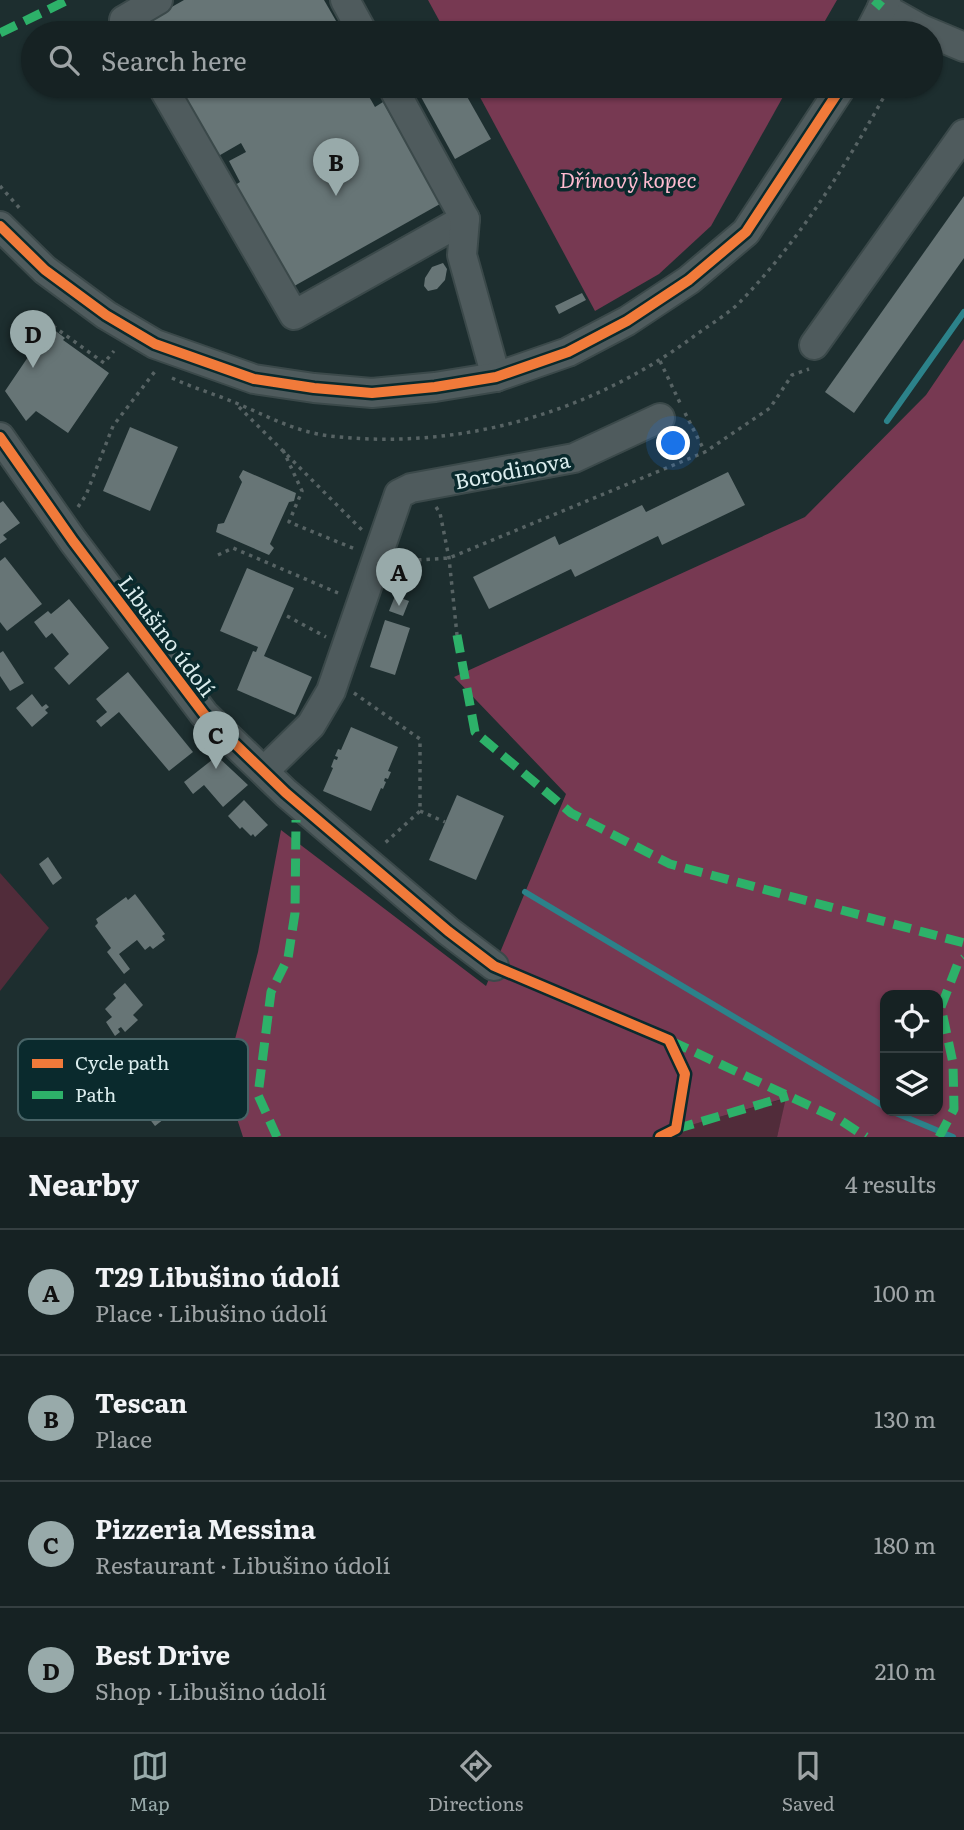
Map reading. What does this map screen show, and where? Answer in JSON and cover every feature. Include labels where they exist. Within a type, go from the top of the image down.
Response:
[{"type":"street","points":[[125,21],[158,0]]},
{"type":"street","points":[[345,0],[356,21]]},
{"type":"street","points":[[875,21],[884,4],[909,21]]},
{"type":"street","points":[[943,38],[964,47]]},
{"type":"street","points":[[169,98],[294,315],[464,219]]},
{"type":"street","points":[[398,98],[464,219],[462,255],[496,377]]},
{"type":"street","points":[[0,226],[45,270],[106,315],[155,344],[254,379],[372,393],[435,387],[496,377],[568,352],[627,321],[689,280],[746,232],[834,98]]},
{"type":"street","points":[[814,356],[964,134]]},
{"type":"street","name":"Borodinova","points":[[264,771],[310,726],[331,691],[399,494],[411,488],[574,458],[660,418]]},
{"type":"street","name":"Libušino údolí","points":[[0,437],[73,541],[204,715],[264,771],[448,931],[494,966]]},
{"type":"path","points":[[0,186],[27,216]]},
{"type":"path","points":[[46,321],[104,363],[114,351]]},
{"type":"path","points":[[392,561],[449,558],[705,452],[770,408],[792,375],[814,356]]},
{"type":"path","points":[[86,495],[113,426],[156,370]]},
{"type":"path","points":[[235,403],[280,445],[362,531]]},
{"type":"path","points":[[280,445],[302,491],[289,522],[366,554]]},
{"type":"path","points":[[433,502],[440,513],[449,558],[457,635]]},
{"type":"path","points":[[218,555],[233,548],[338,593]]},
{"type":"path","points":[[287,617],[334,641]]},
{"type":"path","points":[[344,686],[420,739],[421,811],[385,843]]},
{"type":"path","points":[[421,811],[445,822]]},
{"type":"path","points":[[376,836],[394,851]]},
{"type":"shaded area","points":[[0,873],[49,928],[0,991]]},
{"type":"shaded area","points":[[787,1098],[777,1137],[674,1137],[676,1129]]},
{"type":"green space","points":[[428,0],[837,0],[825,21],[439,21]]},
{"type":"green space","name":"Dřínový kopec","points":[[480,98],[782,98],[711,226],[659,274],[595,311]]},
{"type":"green space","points":[[964,339],[964,1137],[777,1137],[786,1098],[677,1129],[674,1137],[243,1137],[237,1120],[248,1120],[248,1039],[235,1039],[258,952],[281,830],[486,986],[566,794],[454,677],[805,517],[926,395]]},
{"type":"building","points":[[184,0],[324,0],[336,21],[147,21]]},
{"type":"building","points":[[182,98],[370,98],[375,107],[383,102],[440,204],[289,289],[232,187],[240,182],[229,161],[246,152],[241,143],[215,158]]},
{"type":"building","points":[[422,98],[468,98],[491,139],[455,159]]},
{"type":"building","points":[[964,196],[964,258],[854,413],[825,392]]},
{"type":"building","points":[[443,263],[447,269],[445,280],[437,289],[428,291],[424,286],[425,278],[432,267]]},
{"type":"building","points":[[582,293],[586,300],[559,314],[555,306]]},
{"type":"building","points":[[49,326],[65,338],[63,340],[109,373],[68,433],[36,411],[26,421],[5,391]]},
{"type":"building","points":[[130,427],[178,447],[150,511],[103,491]]},
{"type":"building","points":[[243,470],[296,493],[294,501],[289,502],[270,544],[274,548],[269,555],[216,532],[218,524],[224,523],[242,482],[239,477]]},
{"type":"building","points":[[728,472],[745,505],[662,545],[658,536],[575,577],[571,569],[489,609],[473,577],[555,536],[559,545],[642,505],[646,512]]},
{"type":"building","points":[[3,501],[20,523],[3,535],[7,539],[0,544],[0,503]]},
{"type":"building","points":[[5,557],[42,604],[7,631],[0,622],[0,561]]},
{"type":"building","points":[[247,568],[294,588],[264,656],[312,677],[295,715],[237,690],[253,651],[256,652],[258,647],[220,631]]},
{"type":"building","points":[[395,596],[409,601],[403,616],[389,611]]},
{"type":"building","points":[[69,599],[109,648],[69,685],[54,668],[69,654],[52,633],[46,638],[34,622],[48,611],[51,614]]},
{"type":"building","points":[[385,620],[410,628],[395,675],[370,667]]},
{"type":"building","points":[[3,651],[24,683],[10,691],[0,676],[0,653]]},
{"type":"building","points":[[128,672],[193,752],[169,771],[119,712],[101,727],[96,721],[107,712],[96,699]]},
{"type":"building","points":[[32,694],[42,707],[46,704],[49,707],[45,710],[48,713],[32,727],[16,708]]},
{"type":"building","points":[[351,727],[398,747],[388,771],[391,772],[388,779],[385,778],[386,782],[371,811],[323,791],[334,759],[337,760],[338,757],[335,756],[338,749],[341,750]]},
{"type":"building","points":[[217,756],[248,785],[223,807],[204,785],[193,794],[184,782]]},
{"type":"building","points":[[457,795],[504,816],[476,880],[429,860]]},
{"type":"building","points":[[244,800],[268,825],[255,837],[242,827],[240,829],[228,816]]},
{"type":"building","points":[[48,857],[62,878],[53,885],[39,864]]},
{"type":"building","points":[[135,894],[165,934],[162,936],[165,940],[153,949],[150,946],[145,950],[137,940],[119,954],[130,969],[124,974],[107,952],[111,948],[95,926],[98,923],[96,919],[126,897],[128,900]]},
{"type":"building","points":[[125,983],[143,1005],[133,1015],[138,1020],[125,1032],[121,1027],[118,1029],[120,1032],[115,1036],[106,1022],[112,1017],[105,1009],[116,998],[113,994]]},
{"type":"building","points":[[150,1120],[163,1120],[155,1126]]},
{"type":"waterway","points":[[887,421],[964,312]]},
{"type":"waterway","points":[[525,892],[880,1104]]},
{"type":"waterway","points":[[903,1116],[953,1137]]},
{"type":"marked path","points":[[25,21],[68,0]]},
{"type":"marked path","points":[[874,0],[882,7]]},
{"type":"marked path","points":[[0,33],[21,23]]},
{"type":"marked path","points":[[457,635],[475,732],[571,813],[670,864],[964,943]]},
{"type":"marked path","points":[[277,1137],[258,1095],[271,992],[288,958],[295,913],[296,820]]},
{"type":"marked path","points":[[939,1137],[954,1109],[953,1063],[941,1007],[958,963],[964,958]]},
{"type":"marked path","points":[[671,1041],[840,1120],[866,1137]]},
{"type":"marked path","points":[[676,1129],[788,1096]]},
{"type":"cycle path","points":[[0,226],[45,270],[106,315],[155,344],[254,379],[372,393],[435,387],[496,377],[568,352],[627,321],[689,280],[746,232],[834,98]]},
{"type":"cycle path","points":[[0,437],[73,541],[204,714],[286,793],[448,931],[494,966],[669,1040],[685,1074],[676,1129],[660,1137]]},
{"type":"place","name":"Tescan","points":[[336,196]]},
{"type":"place","name":"Best Drive","points":[[33,368]]},
{"type":"place","name":"T29 Libušino údolí","points":[[399,606]]},
{"type":"place","name":"Pizzeria Messina","points":[[216,769]]}]
